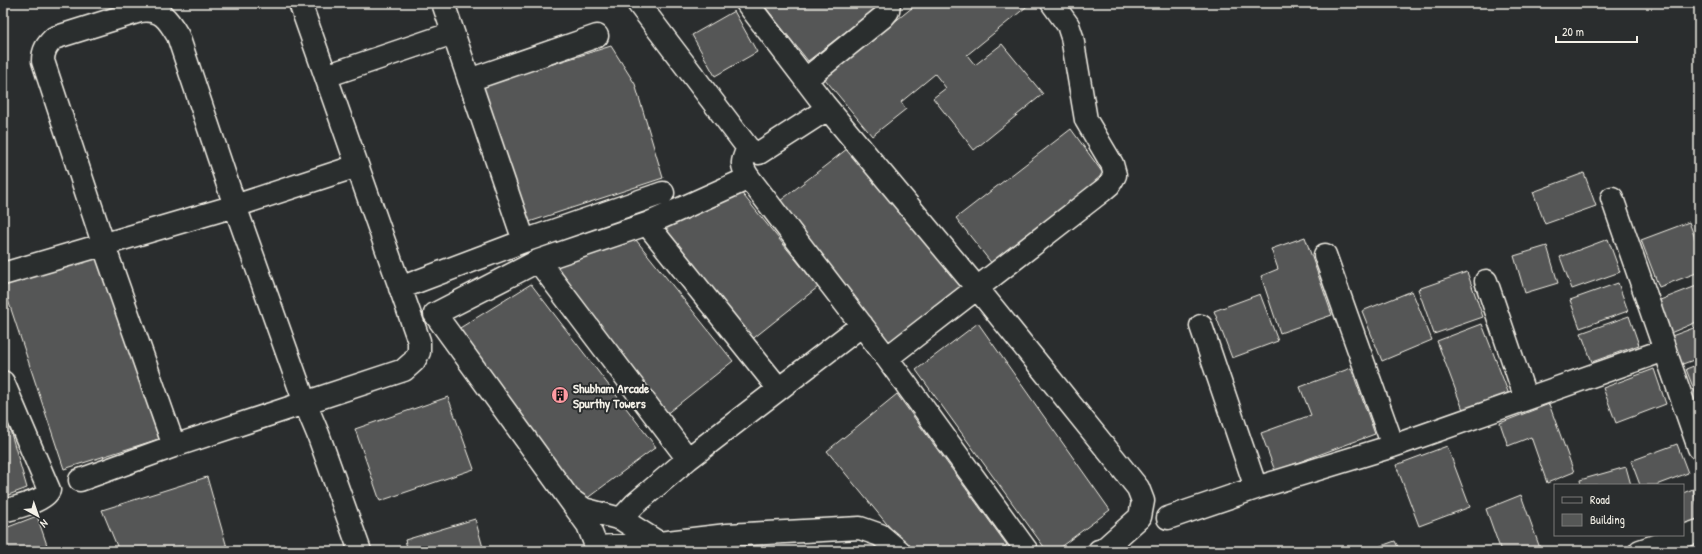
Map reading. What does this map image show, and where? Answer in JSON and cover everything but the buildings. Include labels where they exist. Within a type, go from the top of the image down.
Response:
[{"type":"street","points":[[80,480],[174,446],[305,404],[404,370],[414,361],[419,352],[419,341],[300,3]]},
{"type":"street","points":[[443,3],[524,241]]},
{"type":"street","points":[[638,3],[748,148],[754,152],[759,153],[821,113],[824,109],[824,104]]},
{"type":"street","points":[[747,3],[824,104],[977,288],[1138,488],[1143,501],[1140,517],[1104,550],[1099,551]]},
{"type":"street","points":[[887,358],[1102,191],[1109,185],[1114,176],[1112,164],[1086,120],[1072,37],[1068,25],[1052,3]]},
{"type":"street","points":[[806,79],[883,16],[888,11],[890,4]]},
{"type":"street","points":[[174,446],[103,243],[43,61],[43,52],[54,38],[140,11],[151,9],[160,13],[171,25],[178,36],[235,206],[305,404],[318,434],[360,551]]},
{"type":"street","points":[[326,76],[453,33]]},
{"type":"street","points":[[469,80],[597,36]]},
{"type":"street","points":[[748,148],[742,160],[743,170],[887,358],[1027,551]]},
{"type":"street","points":[[3,274],[103,243],[235,206],[357,166]]},
{"type":"street","points":[[596,545],[588,525],[435,314],[538,261],[647,224],[749,178]]},
{"type":"street","points":[[400,288],[524,241],[663,193]]},
{"type":"street","points":[[1612,198],[1699,448]]},
{"type":"street","points":[[647,224],[779,389]]},
{"type":"street","points":[[1325,254],[1393,446]]},
{"type":"street","points":[[538,261],[688,459]]},
{"type":"street","points":[[1486,281],[1526,399]]},
{"type":"street","points":[[596,545],[628,523],[635,504],[688,459],[862,325]]},
{"type":"street","points":[[1201,326],[1256,488]]},
{"type":"street","points":[[1168,518],[1256,488],[1393,446],[1665,350]]},
{"type":"street","points":[[3,382],[49,490],[42,498],[3,511]]},
{"type":"street","points":[[570,500],[584,509],[628,523],[659,543]]},
{"type":"street","points":[[596,545],[659,543],[727,535],[860,528],[880,535],[899,551]]},
{"type":"street","points":[[1640,551],[1699,531]]},
{"type":"place","name":"Shubham Arcade Spurthy Towers","points":[[560,395]]}]
